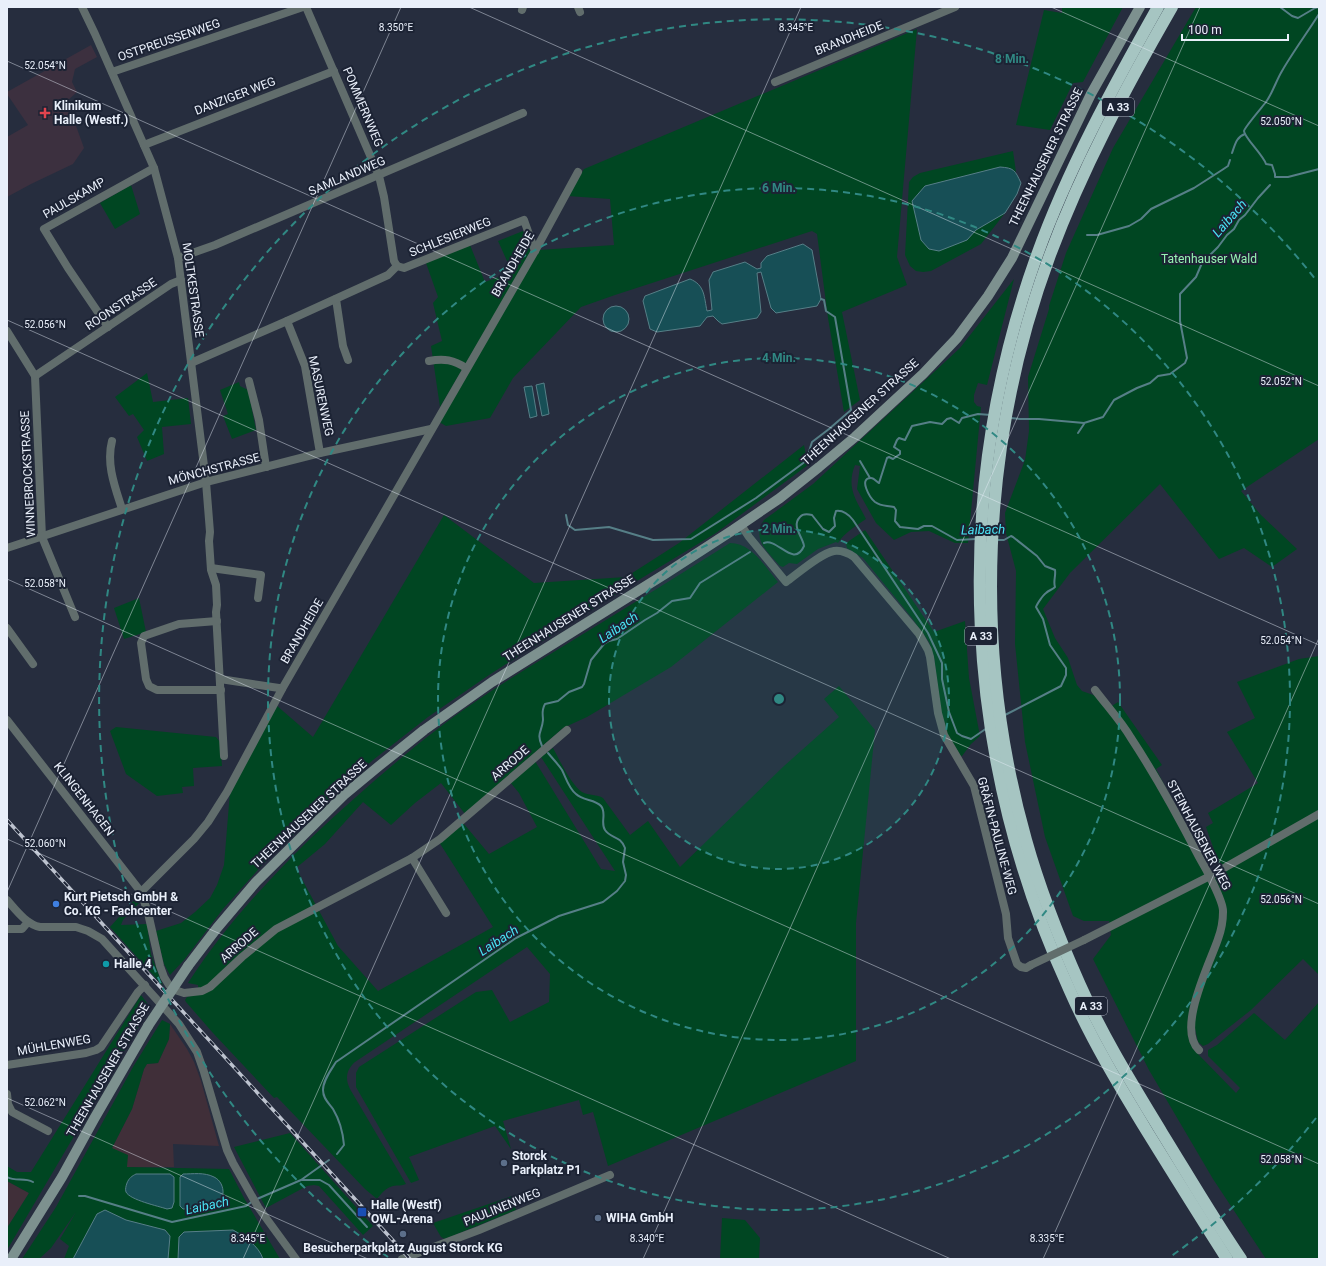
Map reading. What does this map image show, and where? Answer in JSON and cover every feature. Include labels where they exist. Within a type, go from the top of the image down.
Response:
[{"type":"highway","name":"A 33","points":[[1158,7],[1131,55],[1085,144],[1056,207],[1037,255],[1023,297],[1010,342],[998,429],[997,479],[987,526],[980,612],[989,722],[1006,809],[1025,878],[1047,937],[1070,992],[1093,1039],[1227,1259]]},
{"type":"highway","name":"A 33","points":[[1002,404],[1049,256],[1068,210],[1100,142],[1143,58],[1172,7]]},
{"type":"highway","name":"A 33","points":[[985,550],[995,675],[1002,727],[1014,790],[1025,837],[1036,874],[1056,929],[1103,1032],[1138,1094],[1241,1259]]},
{"type":"main road","name":"THEENHAUSENER STRASSE","points":[[11,1259],[62,1177],[148,1026],[188,966],[217,928],[256,882],[344,795],[424,730],[492,682],[665,574],[780,498],[819,468],[855,437],[923,374],[957,338],[988,296],[1012,258],[1091,94],[1140,7]]},
{"type":"street","name":"MOLTKESTRASSE","points":[[82,7],[154,168],[178,258],[206,482],[210,532],[208,541],[211,568],[216,585],[218,605],[216,621],[224,756]]},
{"type":"street","name":"OSTPREUSSENWEG","points":[[112,72],[302,7]]},
{"type":"street","name":"POMMERNWEG","points":[[306,7],[378,176],[384,197],[394,261],[397,266]]},
{"type":"street","name":"BRANDHEIDE","points":[[775,82],[955,7]]},
{"type":"street","name":"DANZIGER WEG","points":[[144,145],[334,71]]},
{"type":"street","name":"SAMLANDWEG","points":[[178,258],[215,245],[523,113]]},
{"type":"street","name":"PAULSKAMP","points":[[108,327],[68,268],[44,229],[154,168]]},
{"type":"street","name":"BRANDHEIDE","points":[[141,892],[194,839],[208,822],[227,792],[282,689],[466,368],[535,251],[578,172]]},
{"type":"street","name":"SCHLESIERWEG","points":[[191,363],[336,299],[388,274],[397,266],[404,268],[524,220],[535,251]]},
{"type":"street","name":"ROONSTRASSE","points":[[35,376],[171,284],[181,280]]},
{"type":"street","points":[[336,299],[343,346],[348,360]]},
{"type":"street","name":"MASURENWEG","points":[[287,321],[305,366],[320,453]]},
{"type":"street","name":"WINNEBROCKSTRASSE","points":[[7,331],[35,376],[42,537],[75,617]]},
{"type":"street","points":[[429,361],[446,359],[455,361],[466,368]]},
{"type":"street","points":[[248,381],[259,420],[266,467]]},
{"type":"street","name":"MÖNCHSTRASSE","points":[[7,548],[206,482],[320,453],[431,429]]},
{"type":"street","points":[[112,441],[109,452],[112,478],[122,509]]},
{"type":"street","name":"GRÄFIN-PAULINE-WEG","points":[[741,525],[786,582],[813,562],[830,552],[840,551],[854,557],[919,634],[930,657],[938,713],[944,734],[974,786],[1006,914],[1008,938],[1017,964],[1021,967],[1026,968],[1210,876],[1319,814]]},
{"type":"street","points":[[211,568],[260,575],[258,598]]},
{"type":"street","points":[[216,621],[179,624],[144,636],[141,643],[146,679],[149,686],[157,690],[221,690]]},
{"type":"street","points":[[7,628],[33,664]]},
{"type":"street","points":[[220,679],[282,689]]},
{"type":"street","name":"STEINHAUSENER WEG","points":[[1095,690],[1130,737],[1169,801],[1210,876],[1224,910],[1219,938],[1206,968],[1192,1009],[1191,1027],[1194,1044],[1199,1050]]},
{"type":"street","name":"KLINGENHAGEN","points":[[7,720],[141,892]]},
{"type":"street","name":"ARRODE","points":[[141,892],[148,913],[160,966],[164,977],[169,985],[175,990],[192,993],[202,991],[210,987],[242,957],[276,929],[412,858],[440,839],[567,730]]},
{"type":"street","points":[[412,858],[446,913]]},
{"type":"street","points":[[7,900],[28,922],[34,926],[76,927],[88,931],[102,939],[179,1024],[197,1052],[210,1089],[227,1150],[236,1170],[249,1194],[296,1259]]},
{"type":"street","points":[[7,929],[22,928],[28,922]]},
{"type":"street","name":"MÜHLENWEG","points":[[7,1065],[86,1053],[99,1049],[138,992],[145,985]]},
{"type":"street","points":[[7,1094],[8,1104],[12,1112],[48,1131]]},
{"type":"street","name":"PAULINENWEG","points":[[402,1259],[479,1230],[610,1175]]},
{"type":"shaded area","name":"Klinikum Halle (Westf.)","points":[[91,45],[97,57],[75,69],[72,82],[77,92],[67,101],[84,148],[73,164],[7,197],[7,137],[28,125],[7,92]]},
{"type":"shaded area","points":[[170,1024],[194,1062],[201,1081],[219,1146],[173,1144],[174,1167],[127,1167],[112,1148],[132,1109],[144,1069],[147,1064],[158,1063],[169,1039]]},
{"type":"shaded area","points":[[7,1181],[29,1193],[7,1228]]},
{"type":"green space","points":[[1062,7],[1123,7],[1083,82],[1073,83],[1050,130],[1016,125],[1044,10],[1062,13]]},
{"type":"green space","name":"Tatenhauser Wald","points":[[1196,7],[1319,7],[1319,439],[1241,491],[1261,515],[1297,549],[1272,567],[1244,548],[1219,559],[1160,484],[1070,573],[1043,609],[1055,638],[1068,658],[1077,685],[1082,691],[1096,696],[1107,709],[1118,702],[1162,765],[1156,769],[1210,872],[1220,867],[1206,827],[1213,823],[1208,813],[1258,783],[1227,732],[1255,718],[1237,682],[1299,659],[1319,656],[1319,975],[1303,959],[1251,1010],[1208,1044],[1203,1046],[1198,1042],[1194,1024],[1189,1027],[1198,1054],[1236,1093],[1240,1088],[1208,1056],[1208,1050],[1217,1045],[1254,1013],[1285,1040],[1319,1002],[1319,1259],[1266,1259],[1213,1179],[1149,1070],[1093,959],[1111,935],[1109,921],[1084,921],[1073,916],[1045,837],[1025,742],[1015,644],[1016,571],[1006,533],[1005,513],[1025,460],[1029,431],[1028,377],[1066,253],[1113,148]]},
{"type":"green space","points":[[917,29],[897,257],[907,285],[842,312],[860,400],[844,412],[828,318],[817,234],[812,231],[581,307],[513,378],[490,418],[446,426],[439,422],[539,250],[614,245],[610,199],[568,196],[584,169]]},
{"type":"green space","points":[[1013,151],[1016,172],[1010,168],[1000,167],[925,186],[912,201],[967,240],[976,230],[1005,213],[981,244],[931,271],[916,271],[910,266],[905,255],[909,182],[913,177],[920,173]]},
{"type":"green space","points":[[131,185],[140,214],[115,229],[100,203]]},
{"type":"green space","points":[[523,231],[531,253],[440,407],[431,346],[442,341],[433,303],[438,297],[426,263],[470,245],[485,282],[512,272],[498,241]]},
{"type":"green space","points":[[1014,279],[987,385],[978,383],[974,395],[974,402],[977,406],[981,407],[968,543],[955,543],[929,531],[911,532],[894,540],[876,523],[857,489],[860,466],[855,465],[852,473],[853,493],[866,519],[847,532],[838,543],[836,542],[818,549],[797,564],[789,563],[783,567],[780,566],[766,550],[760,539],[760,527],[764,520],[813,484],[960,348]]},
{"type":"green space","points":[[147,373],[153,402],[188,398],[191,424],[162,427],[164,454],[147,461],[137,437],[144,430],[133,414],[129,416],[115,397]]},
{"type":"green space","points":[[239,382],[240,386],[248,390],[256,430],[232,439],[223,416],[228,414],[220,390]]},
{"type":"green space","points":[[804,445],[808,465],[716,533],[627,587],[489,675],[428,717],[373,760],[337,792],[263,864],[223,909],[184,960],[170,975],[164,964],[156,931],[181,923],[210,898],[217,885],[224,865],[230,792],[276,705],[313,737],[444,515],[534,583],[626,577],[679,543]]},
{"type":"green space","points":[[865,530],[934,632],[965,621],[969,678],[980,736],[971,744],[962,756],[947,734],[941,712],[934,657],[929,642],[912,618],[863,558],[847,548],[846,544],[849,541]]},
{"type":"green space","points":[[730,543],[738,544],[751,551],[778,582],[671,667],[587,717],[563,728],[465,814],[441,783],[415,803],[391,825],[363,802],[325,844],[296,868],[338,946],[378,991],[493,927],[439,842],[464,824],[489,854],[537,827],[519,793],[510,782],[535,761],[601,869],[615,871],[541,757],[553,748],[566,772],[578,789],[582,792],[603,798],[630,835],[648,821],[680,867],[784,766],[839,717],[824,699],[839,686],[875,730],[856,923],[856,1061],[608,1166],[593,1112],[583,1115],[579,1100],[503,1121],[511,1149],[495,1126],[409,1157],[419,1180],[411,1183],[356,1087],[356,1073],[359,1067],[476,992],[492,990],[510,1022],[549,1002],[550,974],[527,947],[355,1062],[348,1071],[347,1082],[350,1089],[406,1184],[388,1188],[377,1199],[365,1189],[277,1097],[274,1098],[213,1033],[185,1000],[187,997],[199,994],[198,985],[188,983],[215,944],[277,872],[311,838],[413,749],[448,721],[500,686]]},
{"type":"green space","points":[[139,598],[146,632],[124,639],[114,608]]},
{"type":"green space","points":[[116,727],[216,737],[220,742],[222,766],[193,768],[194,786],[182,787],[183,793],[157,796],[126,774],[110,731]]},
{"type":"green space","points":[[138,896],[141,901],[123,920],[121,925],[147,924],[151,954],[163,986],[110,927]]},
{"type":"green space","points":[[141,995],[150,1007],[7,1250],[7,1228],[29,1193],[7,1181],[7,1166],[17,1172],[31,1172]]},
{"type":"green space","points":[[162,1020],[170,1024],[169,1039],[158,1063],[147,1064],[144,1069],[132,1109],[112,1148],[128,1155],[127,1167],[229,1169],[244,1198],[280,1259],[263,1259],[262,1256],[239,1233],[233,1230],[184,1232],[179,1237],[178,1259],[168,1259],[170,1236],[165,1230],[126,1220],[105,1210],[97,1214],[73,1259],[64,1259],[69,1246],[60,1239],[76,1212],[51,1248],[39,1259],[22,1259],[56,1207],[133,1067]]},
{"type":"green space","points":[[290,1133],[373,1226],[363,1235],[319,1186],[307,1186],[266,1208],[234,1147]]},
{"type":"green space","points":[[512,1196],[516,1210],[445,1239],[441,1237],[433,1223]]},
{"type":"green space","points":[[722,1218],[745,1220],[760,1238],[759,1259],[720,1259]]},
{"type":"water","points":[[1000,167],[1014,170],[1021,183],[1017,194],[1005,213],[976,230],[967,240],[939,251],[929,249],[921,240],[912,201],[925,186]]},
{"type":"water","points":[[803,244],[812,250],[821,299],[817,306],[776,313],[771,308],[761,272],[757,273],[761,312],[757,318],[722,324],[713,316],[707,317],[700,326],[657,332],[650,329],[643,301],[645,296],[690,279],[701,288],[707,311],[712,310],[709,280],[713,272],[745,262],[757,269],[761,268],[761,263],[767,256]]},
{"type":"water","points":[[616,306],[625,310],[629,319],[625,328],[616,332],[607,328],[603,319],[607,310]]},
{"type":"water","points":[[544,383],[549,414],[542,416],[536,385]]},
{"type":"water","points":[[532,386],[537,416],[530,418],[524,387]]},
{"type":"water","points":[[136,1174],[170,1174],[174,1177],[174,1202],[172,1208],[167,1209],[138,1200],[129,1195],[126,1192],[127,1183],[131,1177]]},
{"type":"water","points":[[183,1174],[206,1174],[218,1180],[223,1189],[220,1203],[208,1209],[183,1209],[180,1206],[180,1177]]},
{"type":"water","points":[[105,1210],[126,1220],[165,1230],[170,1236],[168,1259],[73,1259],[97,1214]]},
{"type":"water","points":[[233,1230],[255,1246],[263,1259],[178,1259],[179,1237],[184,1232]]},
{"type":"waterway","points":[[1280,7],[1292,16],[1298,18],[1319,7]]},
{"type":"waterway","name":"Laibach","points":[[1319,14],[1286,64],[1266,102],[1244,131],[1266,164],[1272,165],[1275,177],[1288,177],[1319,169]]},
{"type":"waterway","points":[[1232,153],[1238,139],[1245,134]]},
{"type":"waterway","points":[[1087,235],[1097,235],[1129,226],[1141,219],[1151,209],[1194,188],[1222,170],[1228,166],[1230,160]]},
{"type":"waterway","name":"Laibach","points":[[1011,418],[1084,423],[1103,417],[1114,400],[1150,383],[1158,376],[1170,374],[1185,363],[1187,358],[1180,321],[1180,294],[1196,277],[1202,263],[1234,229],[1239,220],[1270,185]]},
{"type":"waterway","points":[[566,515],[568,525],[575,530],[609,527],[653,540],[691,539],[756,498],[806,461],[812,442],[851,410],[835,317],[826,311],[824,300],[821,299]]},
{"type":"waterway","name":"Laibach","points":[[976,539],[957,540],[932,526],[924,526],[918,529],[900,527],[895,521],[896,510],[894,507],[875,502],[868,493],[865,481],[871,478],[879,483],[887,458],[889,457],[893,459],[900,454],[900,451],[894,447],[897,440],[899,438],[905,440],[912,426],[930,422],[942,424],[947,419],[951,418],[959,423],[962,418],[978,414],[991,415]]},
{"type":"waterway","points":[[1078,433],[1084,424]]},
{"type":"waterway","points":[[860,461],[870,478]]},
{"type":"waterway","name":"Laibach","points":[[764,543],[769,542],[790,554],[795,554],[800,552],[804,546],[797,528],[798,520],[801,516],[806,514],[812,515],[823,529],[829,532],[835,526],[834,518],[836,511],[841,511],[848,515],[853,520],[928,633],[942,663],[942,679],[949,712],[957,733],[971,739],[987,728]]},
{"type":"waterway","name":"Laibach","points":[[996,540],[1004,540],[1011,536],[1013,537],[1037,556],[1045,566],[1055,570],[1055,587],[1045,594],[1036,607],[1043,619],[1050,645],[1066,668],[1066,675],[1061,686],[1005,715]]},
{"type":"waterway","name":"Laibach","points":[[542,746],[539,735],[545,704],[558,701],[569,692],[582,687],[591,660],[604,644],[617,639],[657,613],[672,601],[690,598],[700,583],[750,552]]},
{"type":"waterway","name":"Laibach","points":[[337,1154],[344,1145],[343,1136],[337,1117],[323,1093],[323,1086],[336,1062],[516,938],[559,916],[603,902],[617,891],[625,881],[626,875],[623,862],[625,848],[621,841],[607,833],[605,830],[603,824],[603,809],[598,804],[582,798],[574,792],[562,770],[548,753]]},
{"type":"waterway","name":"Laibach","points":[[257,1199],[301,1180],[329,1160]]},
{"type":"waterway","name":"Laibach","points":[[7,1177],[33,1182]]},
{"type":"waterway","points":[[302,1180],[320,1180],[329,1185],[367,1227]]},
{"type":"waterway","name":"Laibach","points":[[79,1196],[85,1196],[172,1222],[246,1206],[253,1201]]},
{"type":"railway","points":[[7,820],[410,1259]]},
{"type":"place","name":"Klinikum Halle (Westf.)","points":[[45,113]]},
{"type":"place","name":"Kurt Pietsch GmbH & Co. KG - Fachcenter","points":[[56,904]]},
{"type":"place","name":"Halle 4","points":[[106,964]]},
{"type":"place","name":"Storck Parkplatz P1","points":[[504,1163]]},
{"type":"place","name":"Halle (Westf) OWL-Arena","points":[[362,1212]]},
{"type":"place","name":"WIHA GmbH","points":[[598,1218]]},
{"type":"place","name":"Besucherparkplatz August Storck KG","points":[[403,1234]]}]
